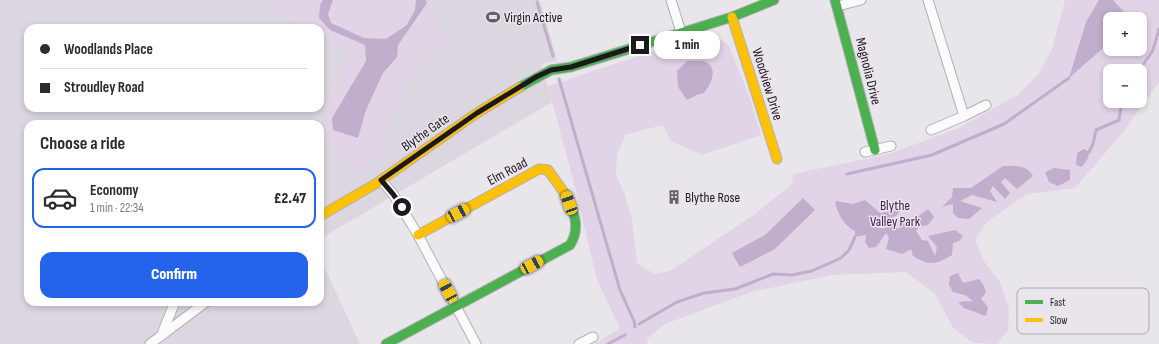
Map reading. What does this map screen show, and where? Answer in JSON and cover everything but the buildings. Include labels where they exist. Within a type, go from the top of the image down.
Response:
[{"type":"street","points":[[671,0],[680,32]]},
{"type":"street","name":"Blythe Gate","points":[[324,214],[381,180],[477,113],[546,72],[571,67],[732,17],[763,2],[774,0]]},
{"type":"street","points":[[836,3],[861,0]]},
{"type":"street","points":[[928,0],[964,116]]},
{"type":"street","name":"Magnolia Drive","points":[[836,3],[875,150]]},
{"type":"street","name":"Woodview Drive","points":[[732,17],[777,159]]},
{"type":"street","points":[[932,130],[986,105]]},
{"type":"street","points":[[865,152],[891,146]]},
{"type":"street","name":"Elm Road","points":[[386,344],[455,305],[572,244],[576,237],[577,227],[564,191],[557,179],[548,170],[539,169],[418,235]]},
{"type":"street","points":[[381,180],[393,194],[418,235],[476,344]]},
{"type":"street","points":[[161,338],[173,306]]},
{"type":"street","points":[[150,344],[161,338],[201,306]]},
{"type":"street","points":[[579,344],[593,336]]},
{"type":"shaded area","points":[[0,0],[540,0],[557,60],[541,64],[552,102],[324,237],[324,120],[24,120],[24,306],[324,306],[324,267],[360,344],[0,344]]},
{"type":"shaded area","points":[[323,0],[333,0],[328,14],[331,23],[364,38],[386,39],[407,25],[415,10],[416,0],[426,0],[427,3],[398,45],[397,57],[383,73],[366,110],[358,138],[333,130],[332,118],[366,61],[365,45],[330,30],[319,18],[320,5]]},
{"type":"shaded area","points":[[1099,0],[1113,0],[1124,12],[1103,12],[1103,48],[1069,78],[1086,22]]},
{"type":"shaded area","points":[[687,61],[703,61],[711,67],[713,71],[711,81],[704,93],[687,100],[678,87],[677,71]]},
{"type":"shaded area","points":[[1084,149],[1089,152],[1088,158],[1082,167],[1076,165],[1077,153]]},
{"type":"shaded area","points":[[1003,166],[1016,166],[1027,169],[1033,176],[1017,189],[1005,178],[1001,182],[1010,193],[1005,199],[993,186],[990,191],[997,202],[972,195],[960,201],[982,208],[969,219],[958,218],[953,213],[953,204],[942,207],[952,197],[953,188],[971,188]]},
{"type":"shaded area","points":[[1054,168],[1070,170],[1070,180],[1058,186],[1049,182],[1045,172]]},
{"type":"shaded area","points":[[803,198],[815,210],[775,249],[740,267],[732,253],[765,235]]},
{"type":"shaded area","points":[[865,200],[880,213],[902,209],[896,216],[874,223],[877,228],[885,228],[891,224],[898,229],[904,219],[913,220],[928,209],[934,217],[928,225],[919,227],[916,231],[922,240],[928,241],[935,256],[937,247],[928,236],[955,230],[963,236],[959,241],[953,243],[952,255],[941,261],[932,263],[928,263],[913,256],[911,249],[902,254],[886,249],[889,238],[886,233],[876,247],[869,248],[865,242],[866,235],[855,237],[855,231],[851,229],[842,219],[837,210],[835,201],[853,204]]},
{"type":"shaded area","points":[[958,273],[963,283],[979,279],[984,286],[986,292],[981,299],[988,307],[986,316],[964,308],[958,302],[973,301],[965,295],[953,292],[949,285],[950,276]]},
{"type":"green space","points":[[270,0],[431,0],[446,42],[424,53],[409,79],[384,138],[391,147],[355,172],[348,154],[324,144],[326,100],[352,57],[324,39],[324,24],[301,24],[269,4]]},
{"type":"green space","name":"Blythe Valley Park","points":[[1065,0],[1159,0],[1159,82],[1147,99],[1147,64],[1103,64],[1103,108],[1140,108],[1124,131],[1075,188],[1027,194],[987,222],[975,239],[984,261],[1000,282],[1009,309],[1008,331],[996,344],[973,343],[953,328],[935,294],[906,272],[832,275],[751,292],[665,324],[647,339],[648,344],[595,344],[620,328],[597,280],[575,187],[548,86],[702,35],[714,34],[729,46],[750,98],[761,135],[702,155],[671,141],[663,125],[625,135],[617,155],[616,175],[624,192],[632,220],[637,263],[654,274],[670,271],[755,214],[792,184],[793,174],[889,154],[959,128],[1019,94],[1039,73],[1052,49]]},
{"type":"waterway","points":[[537,2],[553,56]]},
{"type":"waterway","points":[[1144,64],[1153,50],[1159,29]]},
{"type":"waterway","points":[[847,174],[932,155],[1004,124],[1069,78]]},
{"type":"waterway","points":[[559,79],[620,290],[634,321],[635,327]]},
{"type":"waterway","points":[[1089,152],[1093,144],[1096,130],[1119,120],[1121,108]]},
{"type":"waterway","points":[[639,324],[677,302],[704,293],[735,289],[773,274],[792,275],[812,271],[841,258],[849,250],[855,237]]},
{"type":"waterway","points":[[608,344],[625,335]]},
{"type":"traffic: fast","points":[[520,87],[551,70],[571,67],[732,17],[774,0]]},
{"type":"traffic: fast","points":[[835,0],[875,150]]},
{"type":"traffic: fast","points":[[386,344],[570,245],[576,226],[571,207],[565,194]]},
{"type":"traffic: slow","points":[[732,17],[777,159]]},
{"type":"traffic: slow","points":[[324,214],[377,183],[477,113],[520,87]]},
{"type":"traffic: slow","points":[[418,235],[539,169],[548,170],[565,194]]},
{"type":"place","name":"Virgin Active","points":[[493,17]]},
{"type":"place","name":"Blythe Rose","points":[[674,197]]},
{"type":"route","points":[[402,207],[389,188],[381,180],[477,113],[536,77],[551,70],[571,67],[640,45]]}]
